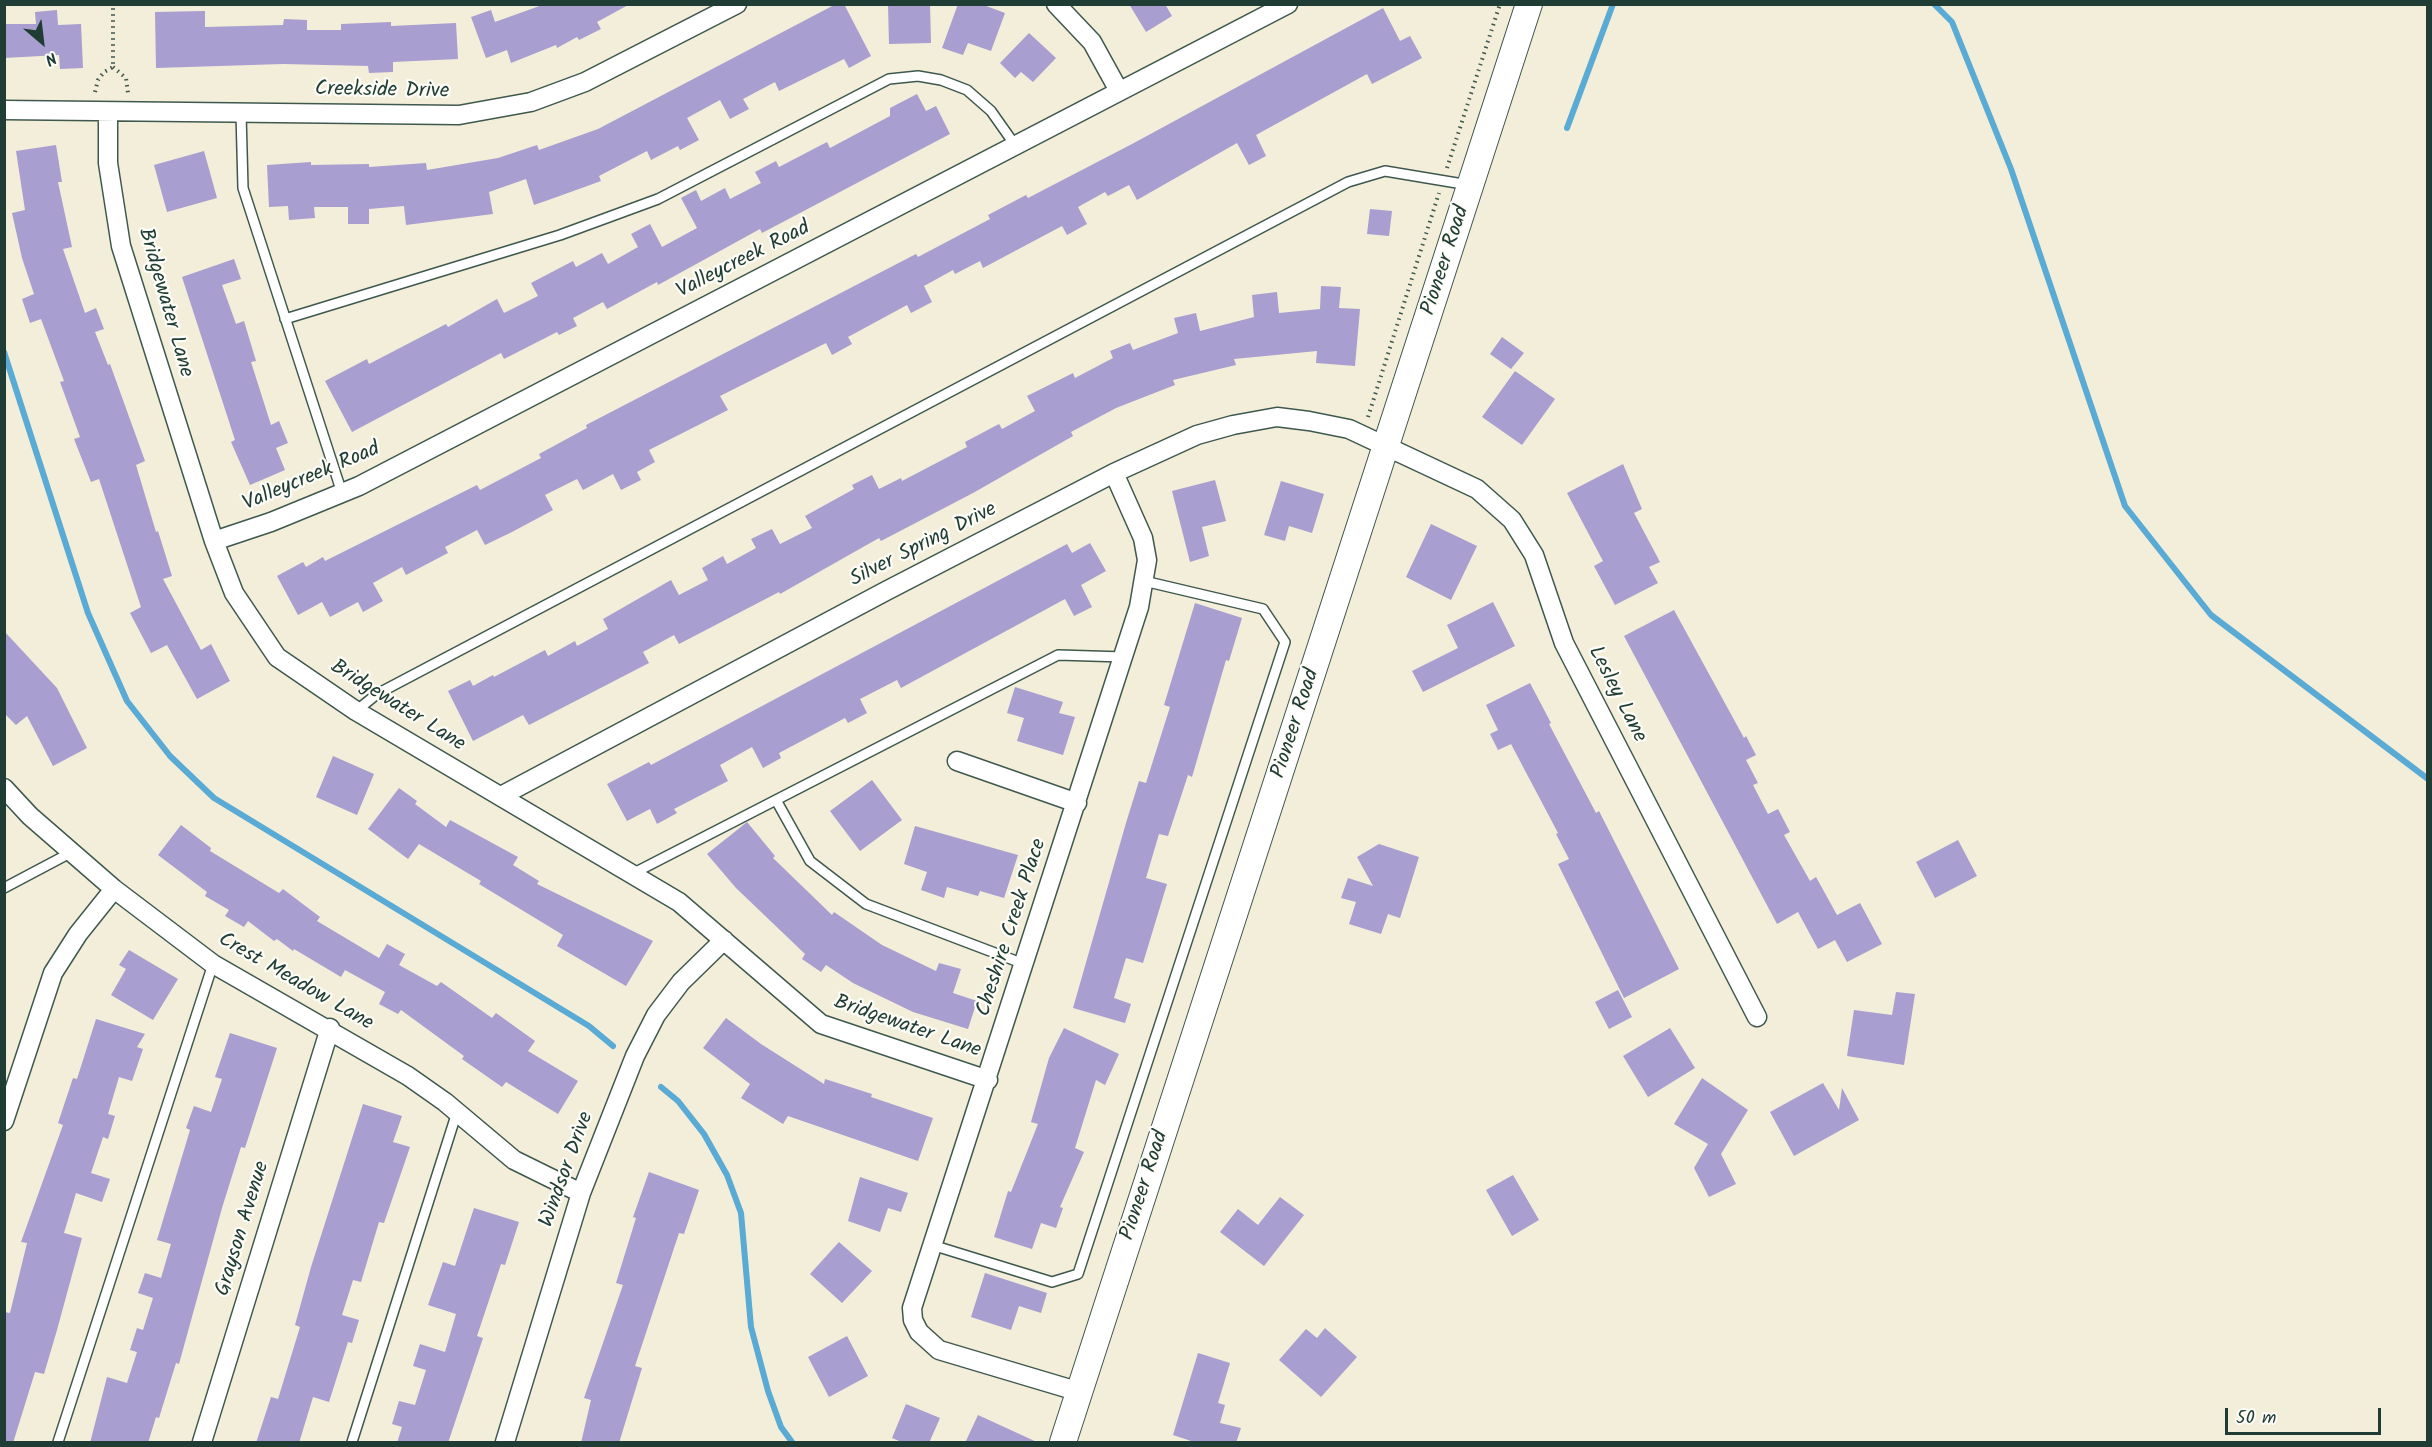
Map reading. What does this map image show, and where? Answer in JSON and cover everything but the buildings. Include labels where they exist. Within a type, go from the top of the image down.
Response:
[{"type":"main road","name":"Pioneer Road","points":[[1063,1443],[1529,4]]},
{"type":"street","name":"Creekside Drive","points":[[4,110],[459,116],[531,102],[585,82],[737,4]]},
{"type":"street","points":[[1056,4],[1092,42],[1119,91]]},
{"type":"street","name":"Valleycreek Road","points":[[214,541],[271,522],[342,493],[1288,4]]},
{"type":"street","name":"Bridgewater Lane","points":[[108,112],[108,163],[121,246],[214,541],[234,593],[277,657],[356,711],[679,902],[724,940],[751,967],[821,1024],[988,1080]]},
{"type":"street","name":"Silver Spring Drive","points":[[501,796],[1114,473],[1197,435],[1233,424],[1277,417],[1349,429],[1386,448]]},
{"type":"street","name":"Lesley Lane","points":[[1386,448],[1477,489],[1512,520],[1534,555],[1564,643],[1757,1017]]},
{"type":"street","name":"Cheshire Creek Place","points":[[1080,1392],[939,1350],[928,1342],[916,1326],[912,1308],[1124,657],[1144,581],[1147,560],[1143,538],[1114,473]]},
{"type":"street","points":[[957,761],[1077,803]]},
{"type":"street","name":"Crest Meadow Lane","points":[[4,788],[30,816],[114,889],[213,964],[282,1005],[330,1028],[408,1076],[514,1160],[581,1193]]},
{"type":"street","points":[[4,1121],[53,973],[78,934],[114,889]]},
{"type":"street","name":"Windsor Drive","points":[[505,1443],[581,1193],[635,1056],[656,1015],[681,982],[724,940]]},
{"type":"street","name":"Grayson Avenue","points":[[202,1443],[330,1028]]},
{"type":"lane","points":[[285,319],[560,235],[658,199],[890,79],[918,76],[941,80],[966,90],[991,111],[1015,146]]},
{"type":"lane","points":[[241,113],[243,188],[342,493]]},
{"type":"lane","points":[[356,711],[377,694],[1348,182],[1385,171],[1471,186]]},
{"type":"lane","points":[[932,1245],[1052,1281],[1078,1274],[1285,642],[1263,609],[1144,581]]},
{"type":"lane","points":[[632,874],[1058,655],[1124,657]]},
{"type":"lane","points":[[776,800],[810,861],[866,904],[1025,965]]},
{"type":"lane","points":[[4,888],[72,852]]},
{"type":"lane","points":[[58,1443],[213,964]]},
{"type":"lane","points":[[352,1443],[457,1113]]},
{"type":"path","points":[[113,4],[113,67],[126,78],[128,93]]},
{"type":"path","points":[[1362,435],[1500,4]]},
{"type":"path","points":[[95,93],[98,80],[113,67]]},
{"type":"waterway","points":[[1567,128],[1613,4]]},
{"type":"waterway","points":[[1934,4],[1952,22],[2011,169],[2125,506],[2211,615],[2428,779]]},
{"type":"waterway","points":[[4,352],[88,613],[127,701],[170,756],[214,798],[589,1026],[613,1046]]},
{"type":"waterway","points":[[661,1087],[678,1101],[704,1134],[727,1175],[741,1213],[751,1327],[768,1391],[781,1427],[792,1442]]}]
